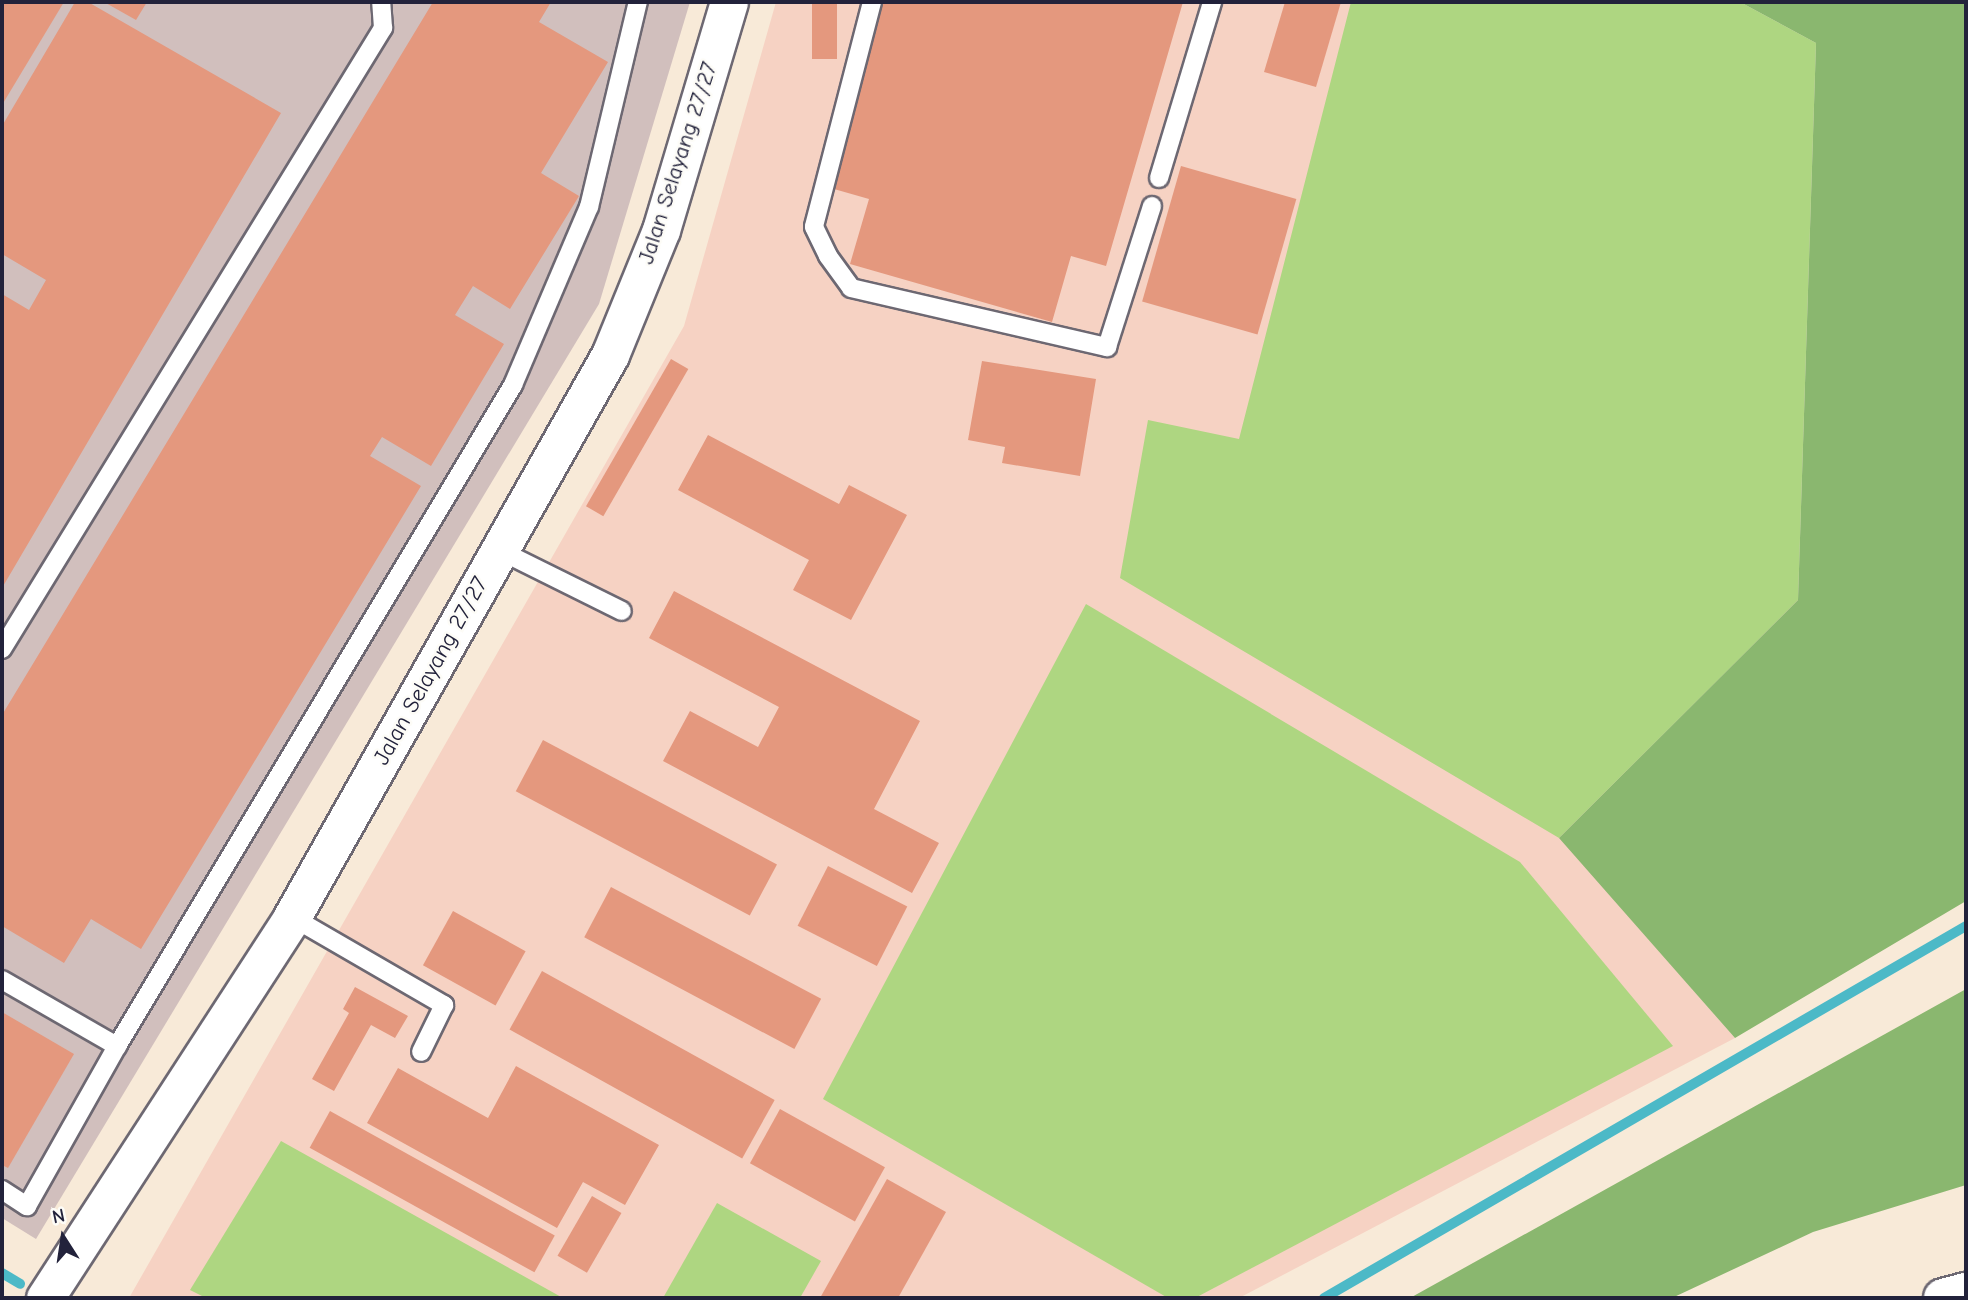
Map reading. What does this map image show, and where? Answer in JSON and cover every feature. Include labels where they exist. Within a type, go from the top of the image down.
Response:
[{"type":"main road","points":[[1943,1298],[1966,1292]]},
{"type":"street","name":"Jalan Selayang 27/27","points":[[45,1298],[292,917],[610,355],[661,230],[729,2]]},
{"type":"lane","points":[[2,649],[383,28],[381,2]]},
{"type":"lane","points":[[2,1189],[27,1206],[117,1046],[513,385],[589,207],[638,2]]},
{"type":"lane","points":[[872,2],[814,227],[851,288],[1107,347],[1152,206]]},
{"type":"lane","points":[[1159,178],[1212,2]]},
{"type":"lane","points":[[499,550],[622,611]]},
{"type":"lane","points":[[292,917],[444,1005],[421,1052]]},
{"type":"lane","points":[[2,979],[117,1046]]},
{"type":"shaded area","points":[[2,2],[690,2],[599,304],[36,1239],[2,1218]]},
{"type":"shaded area","points":[[776,2],[1740,2],[1798,600],[1560,837],[1735,1038],[1239,1298],[129,1298],[684,326]]},
{"type":"green space","points":[[1351,2],[1740,2],[1816,43],[1798,600],[1559,838],[1120,578],[1148,420],[1239,439]]},
{"type":"green space","points":[[1740,2],[1966,2],[1966,901],[1735,1038],[1559,838],[1798,600],[1816,43]]},
{"type":"green space","points":[[1086,604],[1520,862],[1673,1046],[1195,1298],[1168,1298],[823,1099]]},
{"type":"green space","points":[[1966,989],[1966,1185],[1813,1232],[1672,1298],[1410,1298]]},
{"type":"green space","points":[[281,1141],[563,1298],[206,1298],[190,1290]]},
{"type":"green space","points":[[717,1203],[821,1261],[800,1298],[663,1298]]},
{"type":"building","points":[[2,2],[64,2],[2,105]]},
{"type":"building","points":[[75,2],[88,2],[281,113],[2,588],[2,294],[29,310],[46,280],[2,254],[2,126]]},
{"type":"building","points":[[104,2],[147,2],[136,20]]},
{"type":"building","points":[[433,2],[551,2],[539,22],[608,62],[541,173],[579,196],[510,309],[473,286],[455,315],[504,344],[431,466],[382,437],[370,456],[421,486],[141,949],[91,919],[64,963],[2,926],[2,715]]},
{"type":"building","points":[[812,2],[837,2],[837,59],[812,59]]},
{"type":"building","points":[[881,2],[1183,2],[1106,266],[1071,256],[1052,322],[850,264],[869,199],[827,187]]},
{"type":"building","points":[[1285,2],[1341,2],[1316,87],[1264,72]]},
{"type":"building","points":[[1181,166],[1296,199],[1257,335],[1142,302]]},
{"type":"building","points":[[671,359],[688,369],[603,516],[586,506]]},
{"type":"building","points":[[982,361],[1096,379],[1080,476],[1002,463],[1005,447],[968,440]]},
{"type":"building","points":[[708,435],[839,504],[849,485],[907,515],[851,620],[793,590],[809,560],[678,490]]},
{"type":"building","points":[[674,591],[920,721],[874,809],[939,843],[912,893],[663,761],[690,711],[758,747],[779,707],[649,638]]},
{"type":"building","points":[[543,740],[777,864],[750,916],[516,791]]},
{"type":"building","points":[[828,866],[907,906],[877,966],[798,926]]},
{"type":"building","points":[[611,887],[821,999],[794,1049],[584,937]]},
{"type":"building","points":[[453,911],[526,951],[496,1005],[423,965]]},
{"type":"building","points":[[542,971],[775,1100],[742,1159],[510,1030]]},
{"type":"building","points":[[355,987],[408,1016],[395,1038],[371,1025],[334,1091],[312,1079],[349,1013],[343,1009]]},
{"type":"building","points":[[2,1012],[74,1054],[8,1168],[2,1165]]},
{"type":"building","points":[[516,1066],[659,1145],[625,1205],[583,1182],[557,1228],[367,1123],[398,1068],[488,1118]]},
{"type":"building","points":[[780,1109],[885,1167],[855,1221],[750,1163]]},
{"type":"building","points":[[330,1111],[555,1236],[534,1272],[310,1148]]},
{"type":"building","points":[[887,1179],[946,1212],[898,1298],[820,1298]]},
{"type":"building","points":[[592,1196],[621,1213],[587,1273],[558,1256]]},
{"type":"waterway","points":[[1324,1298],[1966,926]]},
{"type":"waterway","points":[[2,1273],[20,1284]]}]
